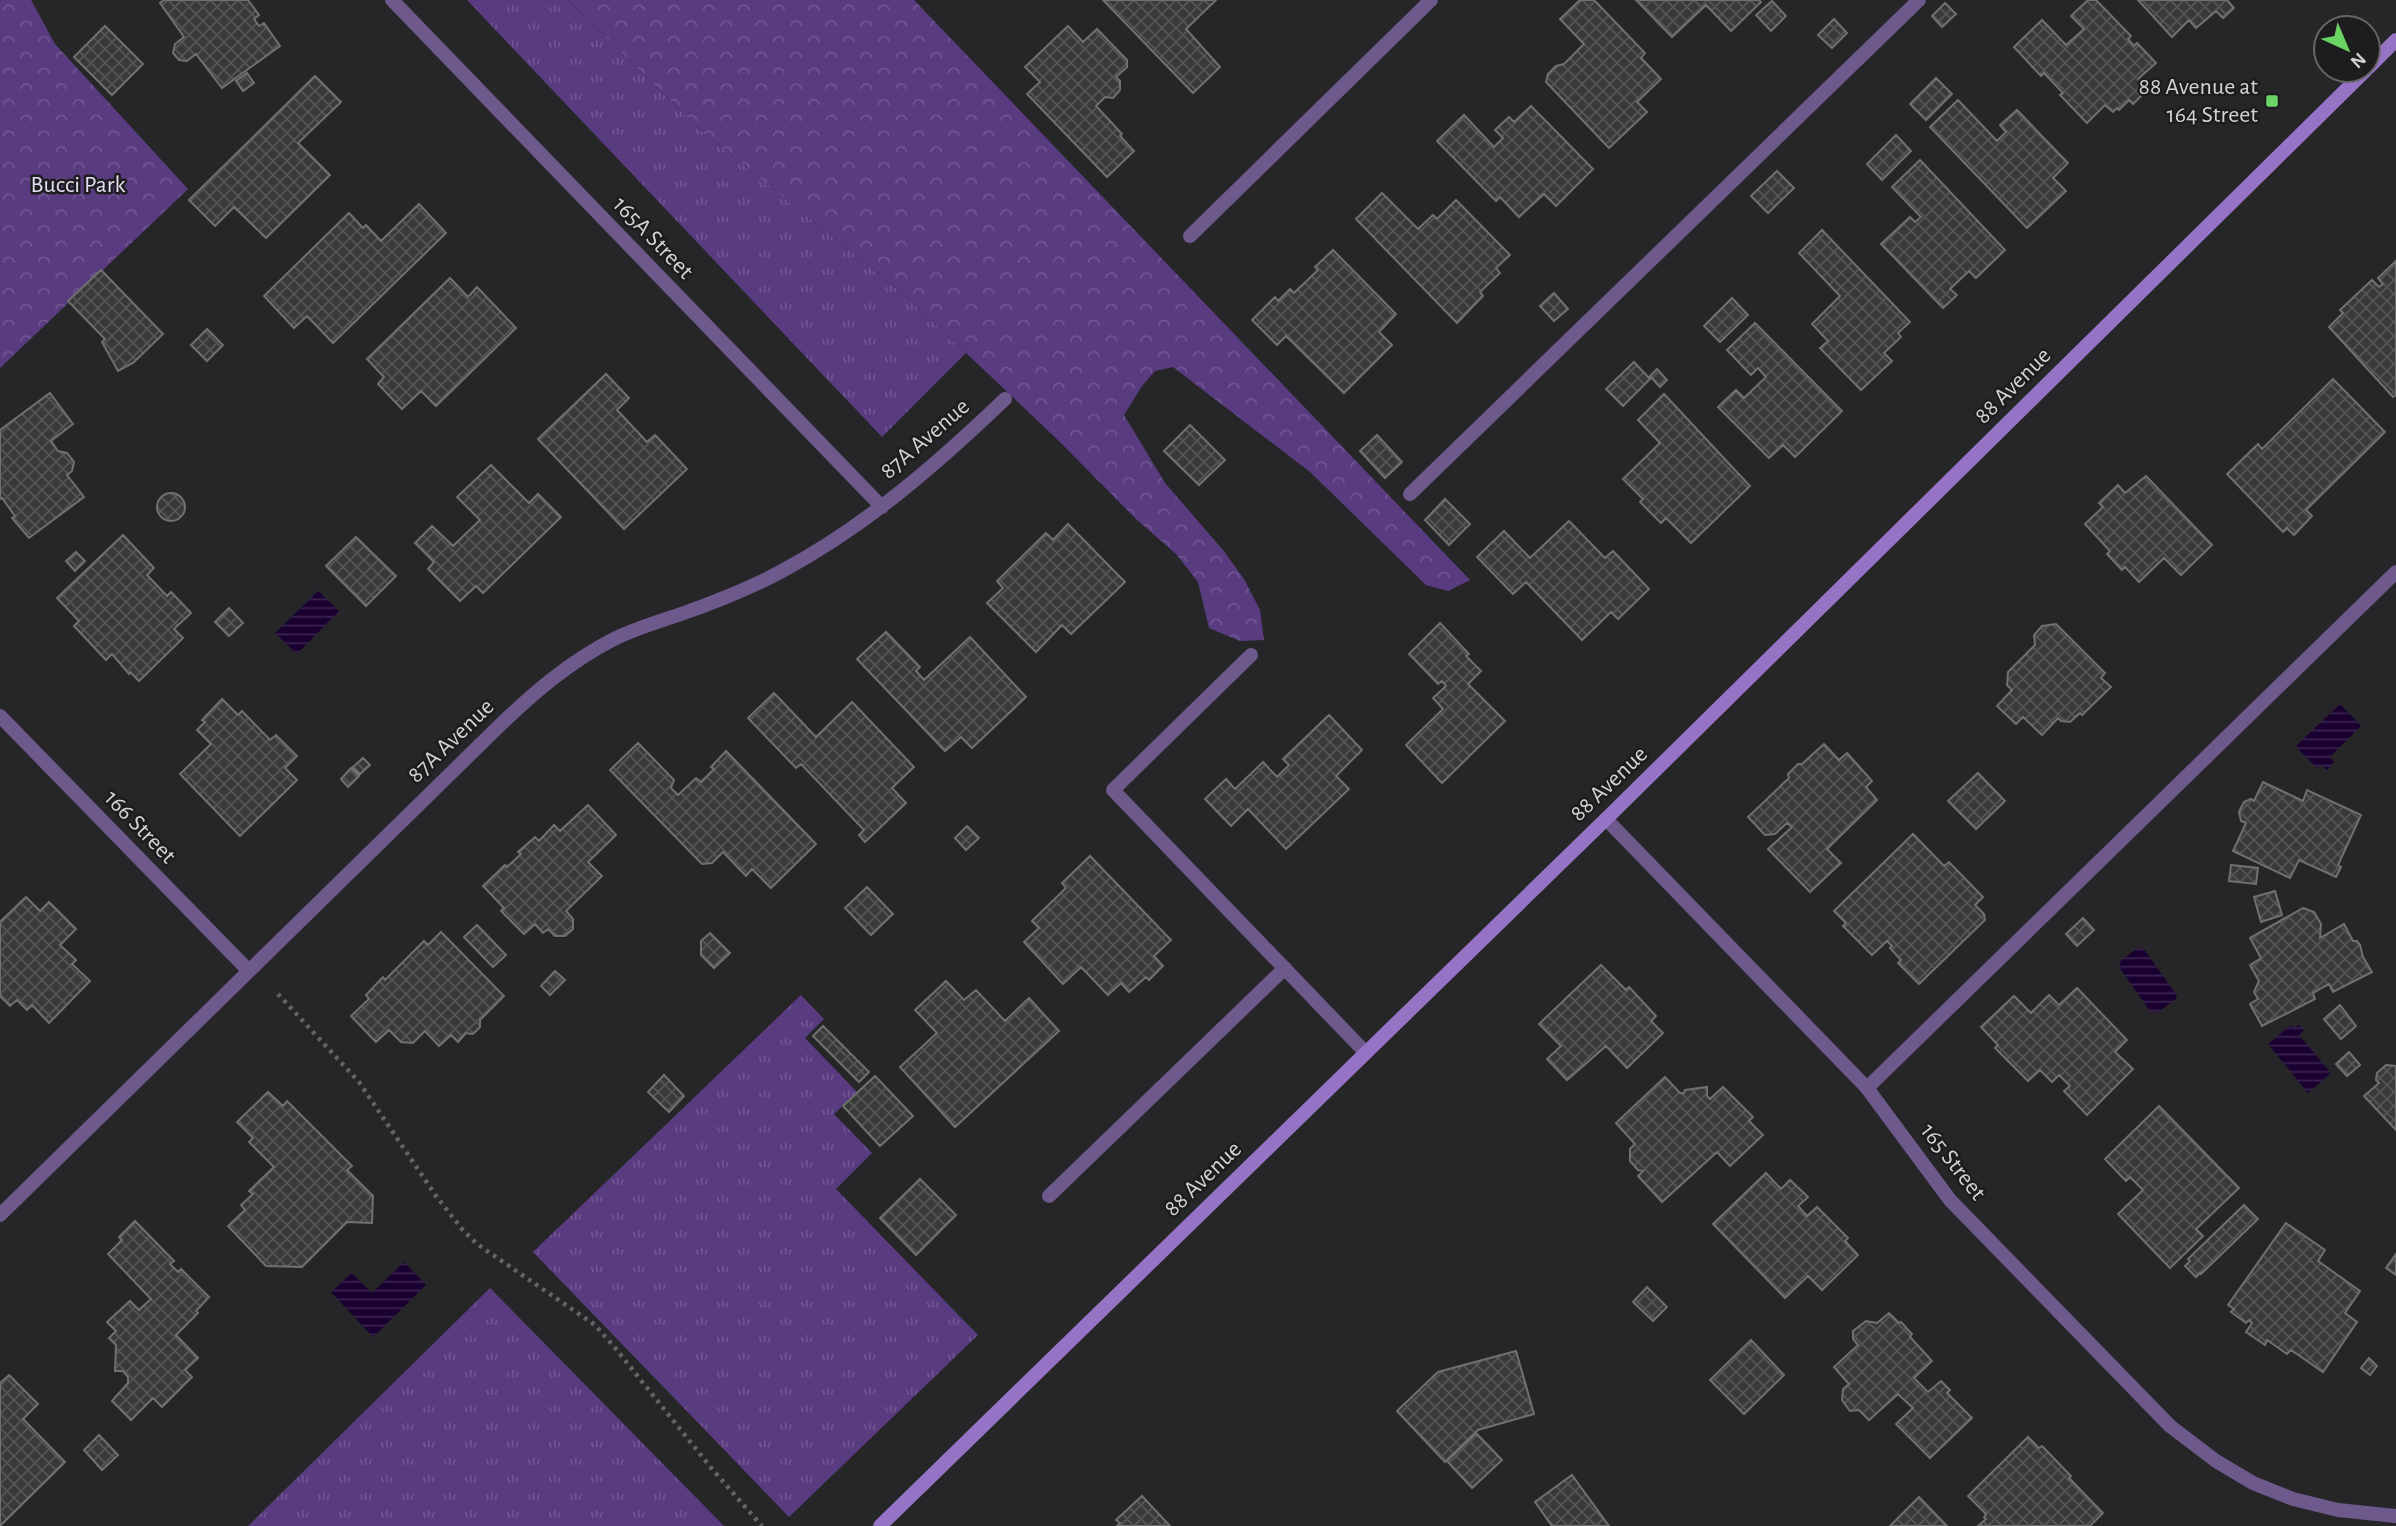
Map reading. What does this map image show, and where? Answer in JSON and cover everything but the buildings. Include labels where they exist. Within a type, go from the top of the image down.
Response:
[{"type":"main road","name":"88 Avenue","points":[[2382,54],[2396,40]]},
{"type":"main road","name":"88 Avenue","points":[[880,1526],[1606,819],[2352,84]]},
{"type":"street","name":"165A Street","points":[[392,0],[881,507]]},
{"type":"street","points":[[1190,236],[1431,0]]},
{"type":"street","points":[[1410,495],[1919,0]]},
{"type":"street","name":"87A Avenue","points":[[0,1215],[248,970],[502,723],[554,676],[615,639],[771,577],[826,546],[881,507],[961,441],[1005,399]]},
{"type":"street","points":[[1867,1087],[2396,572]]},
{"type":"street","points":[[1251,654],[1113,790],[1366,1053]]},
{"type":"street","name":"166 Street","points":[[0,716],[248,970]]},
{"type":"street","name":"165 Street","points":[[1606,819],[1867,1087],[1950,1200],[2170,1426],[2216,1461],[2253,1483],[2292,1499],[2338,1510],[2396,1516]]},
{"type":"street","points":[[1049,1196],[1285,968]]},
{"type":"path","points":[[278,994],[359,1082],[436,1196],[462,1229],[477,1244],[594,1325],[724,1484],[762,1526]]},
{"type":"green space","name":"Bucci Park","points":[[0,0],[31,0],[55,44],[188,189],[0,368]]},
{"type":"green space","points":[[467,0],[568,0],[699,129],[906,296],[966,353],[882,437]]},
{"type":"green space","points":[[568,0],[914,0],[1470,580],[1448,591],[1426,585],[1310,472],[1173,367],[1155,371],[1124,415],[1165,483],[1223,550],[1244,579],[1260,610],[1264,640],[1240,641],[1209,628],[1198,582],[1176,554],[1136,519],[1061,443],[906,296],[699,129]]},
{"type":"green space","points":[[801,995],[824,1019],[805,1038],[857,1092],[834,1114],[872,1153],[836,1189],[978,1335],[789,1517],[533,1252]]},
{"type":"green space","points":[[490,1288],[724,1526],[248,1526]]},
{"type":"shaded area","points":[[318,591],[339,611],[297,654],[275,633]]},
{"type":"shaded area","points":[[2340,704],[2361,726],[2330,757],[2334,762],[2327,770],[2322,765],[2317,768],[2297,745]]},
{"type":"shaded area","points":[[2138,948],[2144,949],[2177,996],[2158,1012],[2150,1011],[2119,967],[2121,960]]},
{"type":"shaded area","points":[[2291,1025],[2294,1028],[2299,1025],[2304,1030],[2299,1035],[2331,1073],[2308,1093],[2268,1044]]},
{"type":"shaded area","points":[[404,1262],[426,1285],[373,1337],[331,1292],[352,1273],[372,1293]]},
{"type":"place","name":"88 Avenue at 164 Street","points":[[2272,101]]}]
